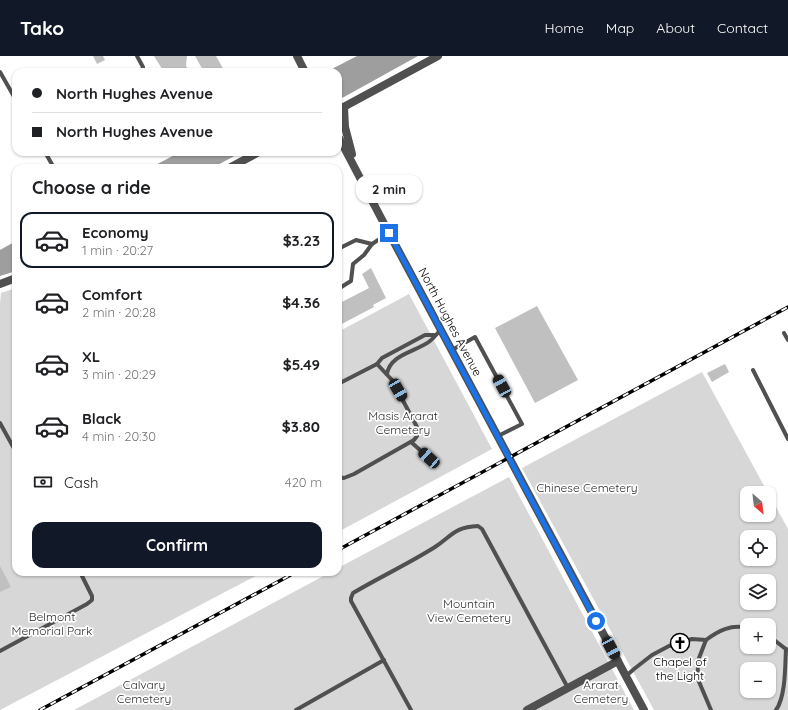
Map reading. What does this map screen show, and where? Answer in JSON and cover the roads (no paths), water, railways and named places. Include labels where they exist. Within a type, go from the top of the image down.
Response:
[{"type":"street","points":[[297,56],[303,68]]},
{"type":"street","points":[[342,108],[438,56]]},
{"type":"street","points":[[342,114],[348,142],[361,179]]},
{"type":"street","name":"North Hughes Avenue","points":[[342,143],[389,233],[438,332],[451,350],[498,436],[644,710]]},
{"type":"street","points":[[236,164],[252,156]]},
{"type":"street","points":[[2,283],[12,279]]},
{"type":"street","points":[[527,710],[618,661]]},
{"type":"lane","points":[[137,56],[143,68]]},
{"type":"lane","points":[[0,72],[12,93]]},
{"type":"lane","points":[[342,286],[351,281],[353,264],[364,255],[372,244],[389,233]]},
{"type":"lane","points":[[342,248],[356,240],[372,244]]},
{"type":"lane","points":[[342,382],[377,364],[382,358],[425,335],[438,332]]},
{"type":"lane","points":[[388,374],[388,369],[395,360],[429,342],[438,332]]},
{"type":"lane","points":[[784,333],[788,340]]},
{"type":"lane","points":[[451,350],[475,337],[522,424],[498,436]]},
{"type":"lane","points":[[342,478],[354,474],[411,442],[416,436],[417,427],[404,400],[388,374],[377,364]]},
{"type":"lane","points":[[753,370],[788,439]]},
{"type":"lane","points":[[0,423],[12,445]]},
{"type":"lane","points":[[411,442],[429,458]]},
{"type":"lane","points":[[409,709],[351,601],[351,595],[436,546],[452,532],[468,526],[478,526],[482,529],[568,688]]},
{"type":"lane","points":[[0,651],[92,600],[92,596],[82,576]]},
{"type":"lane","points":[[711,710],[697,677],[699,658],[706,640],[717,632],[740,626]]},
{"type":"lane","points":[[626,676],[652,655],[669,646],[692,638],[706,640]]},
{"type":"lane","points":[[776,641],[787,650],[785,678],[779,706],[776,710]]},
{"type":"lane","points":[[296,710],[384,660]]},
{"type":"railway","points":[[342,548],[788,307]]},
{"type":"railway","points":[[40,710],[289,576]]},
{"type":"place","name":"Chapel of the Light","points":[[680,643]]},
{"type":"park label","name":"Masis Ararat Cemetery","points":[[403,423]]},
{"type":"park label","name":"Chinese Cemetery","points":[[587,488]]},
{"type":"park label","name":"Mountain View Cemetery","points":[[469,611]]},
{"type":"park label","name":"Belmont Memorial Park","points":[[52,624]]},
{"type":"park label","name":"Calvary Cemetery","points":[[144,692]]},
{"type":"park label","name":"Ararat Cemetery","points":[[601,692]]}]
